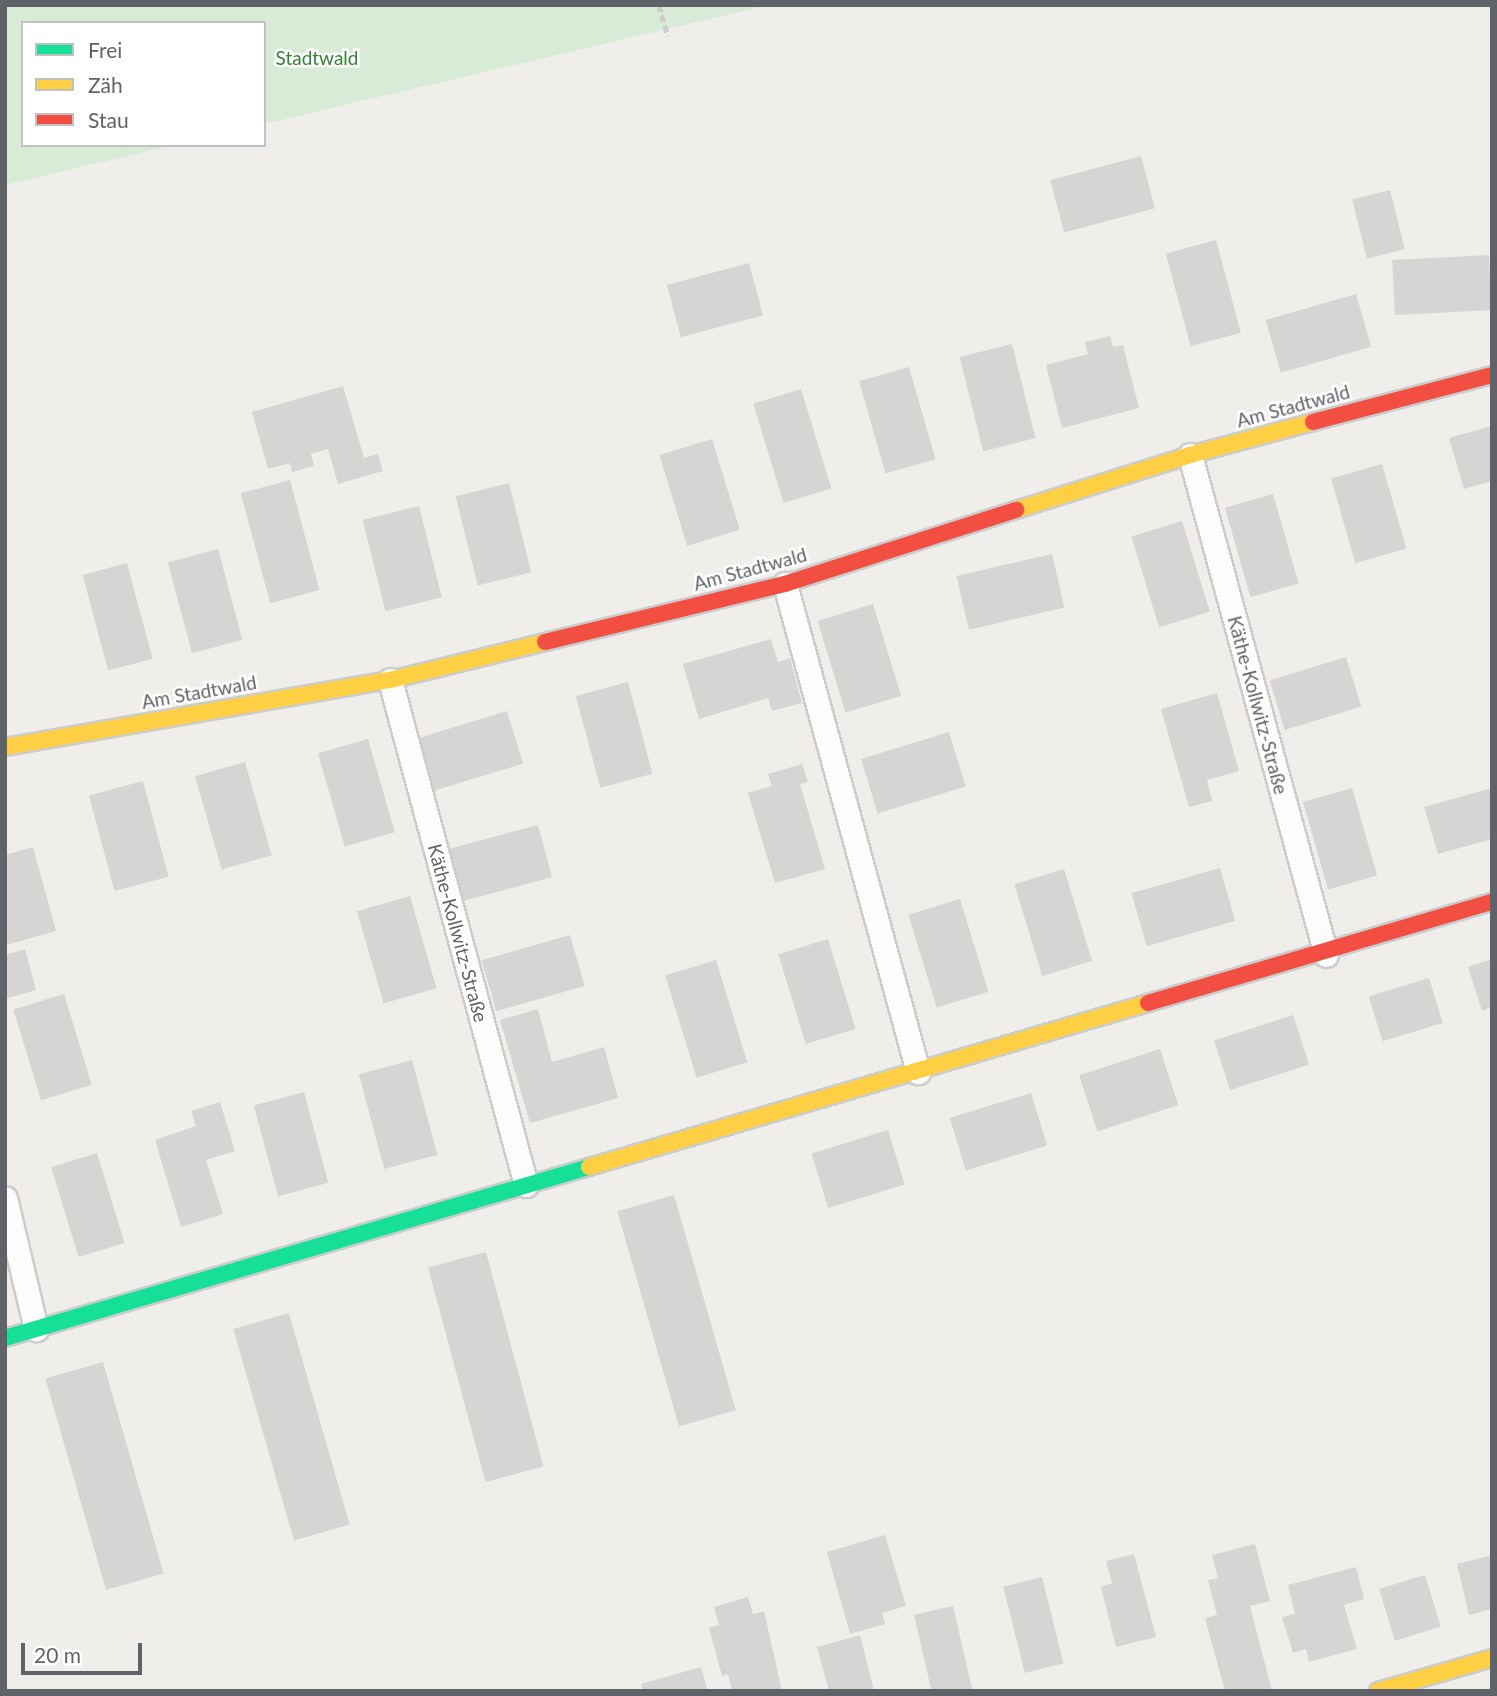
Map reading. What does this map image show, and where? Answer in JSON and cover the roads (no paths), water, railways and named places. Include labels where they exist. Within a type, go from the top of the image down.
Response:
[{"type":"street","name":"Am Stadtwald","points":[[5,747],[390,680],[785,584],[1190,455],[1492,375]]},
{"type":"street","points":[[5,1338],[1326,955],[1492,902]]},
{"type":"street","points":[[1378,1691],[1492,1658]]},
{"type":"lane","name":"Käthe-Kollwitz-Straße","points":[[1190,455],[1326,955]]},
{"type":"lane","points":[[785,584],[918,1072]]},
{"type":"lane","name":"Käthe-Kollwitz-Straße","points":[[390,680],[526,1185]]},
{"type":"lane","points":[[5,1198],[36,1329]]},
{"type":"park label","name":"Stadtwald","points":[[317,58]]}]
